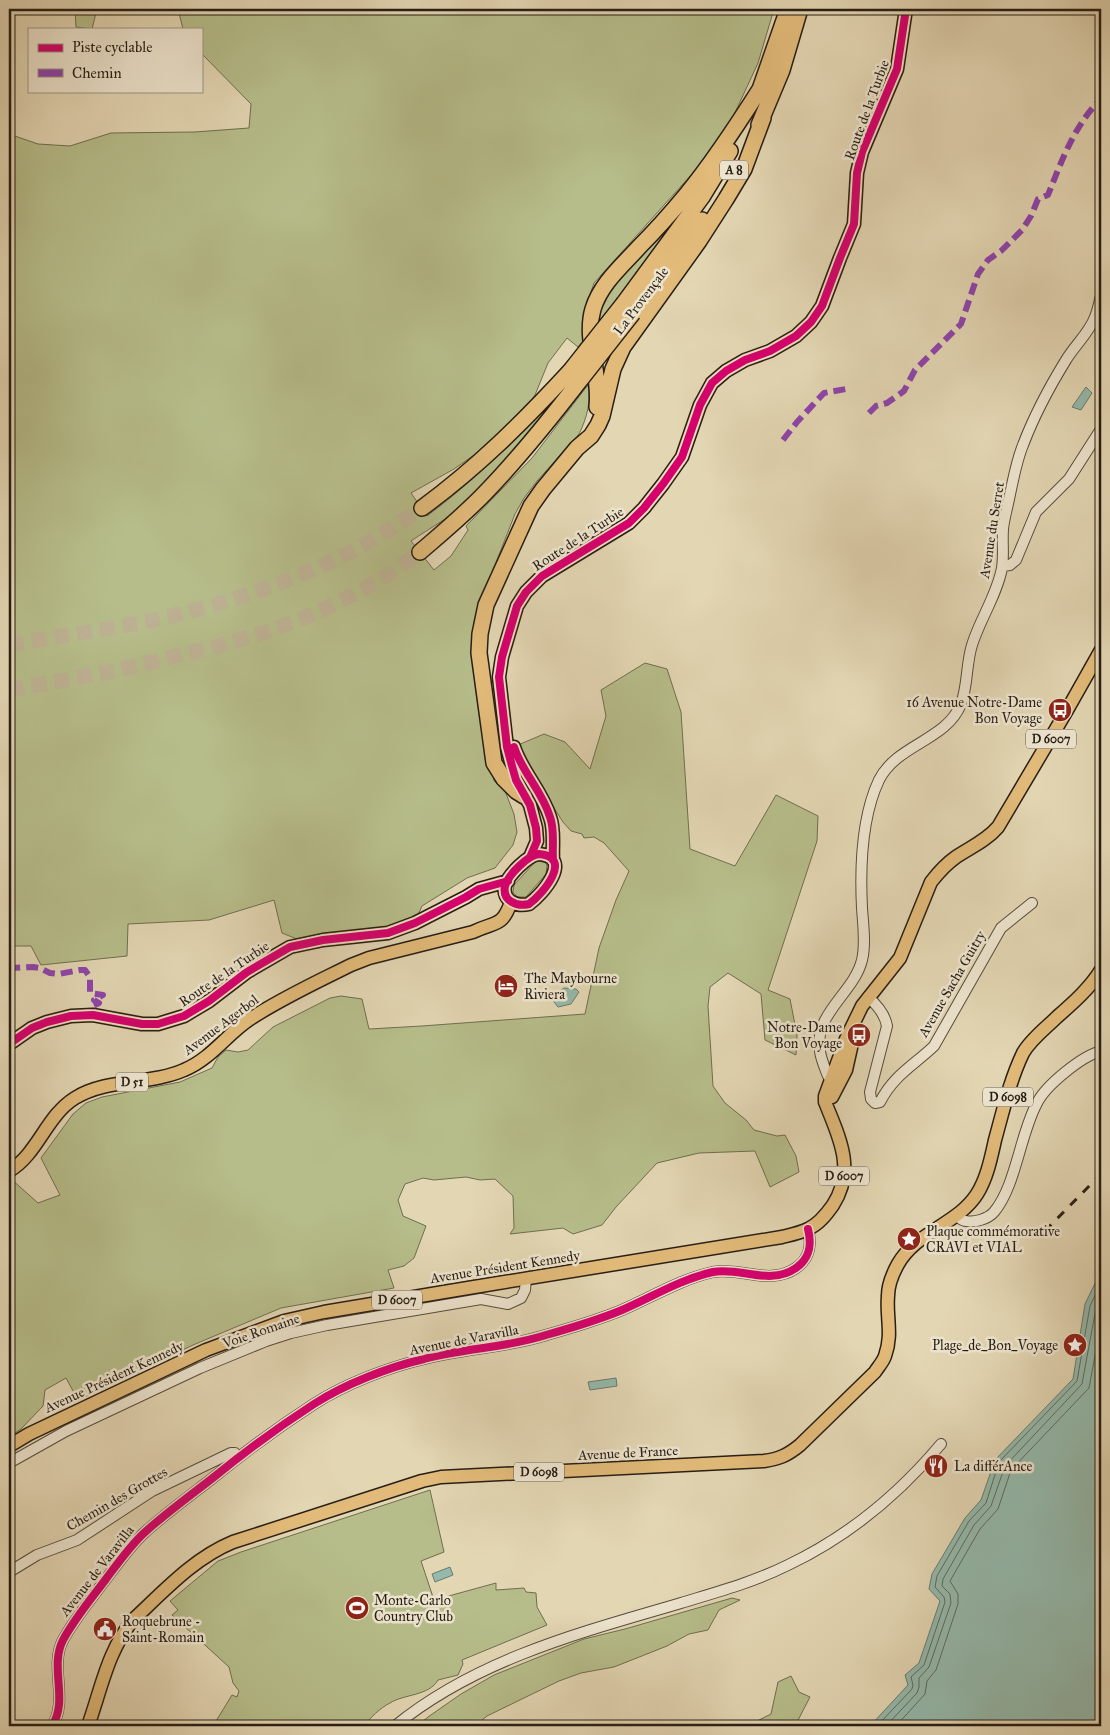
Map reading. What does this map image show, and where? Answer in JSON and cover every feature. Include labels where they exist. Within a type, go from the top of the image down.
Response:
[{"type":"highway","name":"La Provençale","points":[[628,308],[662,253],[718,172],[762,86],[788,9]]},
{"type":"highway","name":"La Provençale","points":[[420,552],[485,493],[514,461],[576,375],[722,190],[762,118],[782,70],[800,9]]},
{"type":"highway","points":[[577,448],[593,418],[597,405],[597,382],[590,323],[593,308],[599,294],[609,279],[652,234],[714,160],[762,86]]},
{"type":"highway","points":[[524,796],[516,791],[500,775],[494,763],[480,653],[480,634],[485,611],[530,506],[542,488],[577,448],[591,436],[602,416],[613,369],[622,347],[699,241],[726,199],[744,169],[762,118]]},
{"type":"highway","name":"La Provençale","points":[[422,508],[455,484],[576,375]]},
{"type":"highway","points":[[492,748],[504,768],[516,780]]},
{"type":"main road","name":"Route de la Turbie","points":[[531,855],[536,840],[536,828],[530,806],[516,780],[507,747],[500,692],[499,668],[513,615],[521,598],[542,576],[629,523],[644,508],[682,457],[700,405],[712,383],[726,371],[744,360],[770,351],[796,336],[811,322],[822,306],[854,224],[857,173],[862,152],[897,69],[906,9]]},
{"type":"main road","name":"D 6007","points":[[837,1075],[846,1039],[854,1026],[862,1006],[900,958],[931,882],[955,857],[986,839],[998,827],[1101,650]]},
{"type":"main road","name":"Route de la Turbie","points":[[506,728],[520,762],[539,790],[552,823],[553,860]]},
{"type":"main road","points":[[516,780],[545,804]]},
{"type":"main road","points":[[543,854],[553,860],[555,867],[552,879],[532,902],[518,905],[509,899],[505,886],[531,855],[543,854]]},
{"type":"main road","name":"Route de la Turbie","points":[[9,1044],[32,1028],[71,1016],[93,1015],[142,1024],[158,1024],[184,1016],[209,1001],[247,972],[290,947],[323,940],[388,933],[415,923],[479,889],[508,881]]},
{"type":"main road","name":"Route de la Turbie","points":[[466,897],[492,892],[509,899]]},
{"type":"main road","name":"Avenue Agerbol","points":[[9,1170],[18,1165],[30,1153],[60,1110],[81,1095],[108,1087],[174,1074],[190,1067],[208,1056],[248,1020],[351,964],[473,932],[500,922],[505,918],[509,899]]},
{"type":"main road","name":"Avenue Agerbol","points":[[473,932],[484,932],[503,926],[511,921],[525,905]]},
{"type":"main road","name":"D 6098","points":[[956,1216],[976,1195],[986,1176],[1000,1122],[1024,1051],[1083,992],[1101,970]]},
{"type":"main road","name":"Avenue Président Kennedy","points":[[9,1446],[29,1434],[206,1350],[284,1321],[324,1312],[526,1278],[782,1238],[808,1229],[818,1222],[836,1200],[844,1175],[845,1165],[842,1143],[829,1112],[837,1075]]},
{"type":"main road","name":"Avenue de France","points":[[88,1726],[114,1650],[125,1630],[134,1619],[200,1559],[226,1545],[422,1480],[441,1477],[764,1461],[790,1454],[875,1372],[884,1358],[888,1343],[890,1328],[887,1297],[890,1282],[898,1264],[914,1245],[956,1216]]},
{"type":"street","name":"Avenue du Serret","points":[[837,1075],[823,1060],[820,1053],[819,1040],[823,1022],[857,974],[863,958],[864,830],[880,779],[892,762],[903,752],[938,732],[954,716],[960,706],[971,648],[979,624],[995,593],[1003,566],[1003,527],[1022,446],[1040,407],[1065,362],[1085,335],[1095,317],[1101,296]]},
{"type":"street","points":[[1003,566],[1010,565],[1016,560],[1036,512],[1069,479],[1101,429]]},
{"type":"street","name":"Avenue Sacha Guitry","points":[[868,997],[875,1003],[886,1019],[887,1026],[870,1092],[871,1099],[875,1104],[880,1102],[886,1089],[902,1071],[934,1046],[1001,928],[1032,902]]},
{"type":"street","points":[[956,1216],[965,1221],[971,1221],[984,1218],[993,1213],[1006,1192],[1037,1102],[1050,1086],[1074,1066],[1092,1054],[1101,1052]]},
{"type":"street","name":"Avenue de Varavilla","points":[[52,1726],[59,1712],[60,1700],[58,1651],[75,1618],[142,1534],[238,1458],[316,1403],[365,1378],[393,1368],[458,1351],[517,1343],[545,1336],[620,1311],[696,1277],[729,1271],[762,1276],[780,1276],[795,1269],[810,1250],[811,1241],[808,1229]]},
{"type":"street","name":"Voie Romaine","points":[[9,1463],[66,1431],[200,1368],[266,1341],[319,1327],[472,1300],[488,1299],[508,1304],[520,1298],[525,1290],[526,1278]]},
{"type":"street","points":[[395,1726],[418,1707],[512,1657],[715,1593],[788,1565],[839,1536],[894,1494],[941,1444]]},
{"type":"street","name":"Chemin des Grottes","points":[[9,1572],[37,1555],[76,1540],[152,1492],[231,1453],[235,1454],[238,1458]]},
{"type":"green space","points":[[75,9],[97,9],[92,28],[76,27]]},
{"type":"green space","points":[[178,9],[774,9],[758,63],[726,132],[700,165],[594,283],[585,309],[586,337],[578,347],[567,338],[548,363],[530,403],[487,446],[454,469],[411,493],[427,516],[479,473],[557,395],[559,396],[504,463],[468,501],[448,517],[411,541],[434,570],[451,556],[468,530],[466,526],[532,458],[588,385],[588,410],[579,434],[524,498],[515,514],[482,598],[493,775],[494,781],[505,791],[514,814],[517,832],[513,845],[495,868],[467,878],[422,906],[418,915],[319,948],[282,933],[274,900],[209,920],[128,924],[127,956],[41,965],[31,946],[9,946],[9,134],[38,144],[70,146],[111,133],[195,132],[249,128],[251,104],[202,54],[202,28],[183,28]]},
{"type":"green space","points":[[683,207],[644,266],[594,327],[607,287]]},
{"type":"green space","points":[[645,663],[667,669],[681,712],[690,849],[735,866],[776,795],[818,816],[817,841],[768,990],[790,999],[797,1035],[796,1055],[765,1040],[761,994],[728,973],[710,987],[708,1006],[713,1086],[725,1103],[746,1120],[754,1130],[777,1136],[785,1135],[796,1156],[799,1172],[770,1187],[755,1151],[699,1153],[657,1163],[602,1225],[573,1234],[563,1228],[510,1234],[514,1228],[513,1196],[495,1179],[480,1180],[466,1177],[434,1180],[423,1178],[405,1184],[398,1200],[403,1216],[426,1226],[414,1258],[404,1266],[388,1270],[394,1288],[281,1308],[193,1345],[78,1400],[66,1378],[45,1390],[43,1406],[21,1429],[9,1437],[9,1179],[38,1203],[60,1195],[41,1158],[73,1114],[86,1103],[102,1097],[180,1082],[212,1068],[218,1057],[226,1050],[238,1052],[248,1050],[273,1027],[330,998],[341,996],[362,999],[369,1029],[585,1014],[599,948],[616,900],[629,871],[604,843],[594,837],[584,838],[582,834],[571,831],[563,822],[535,778],[518,745],[544,734],[565,742],[590,769],[606,716],[601,690]]},
{"type":"green space","points":[[536,861],[544,862],[547,865],[546,874],[526,897],[517,897],[513,892],[514,885]]},
{"type":"green space","name":"Monte-Carlo Country Club","points":[[430,1490],[444,1552],[421,1561],[434,1600],[496,1583],[496,1590],[524,1588],[526,1592],[536,1593],[537,1607],[547,1625],[462,1660],[463,1664],[458,1675],[438,1680],[423,1692],[390,1703],[376,1713],[364,1726],[213,1726],[232,1695],[237,1697],[239,1691],[233,1683],[229,1667],[172,1615],[178,1610],[170,1601],[218,1561]]},
{"type":"green space","points":[[732,1598],[740,1600],[719,1610],[708,1630],[689,1634],[667,1646],[614,1667],[581,1673],[559,1681],[487,1716],[475,1726],[417,1726],[461,1694],[494,1675],[584,1639]]},
{"type":"green space","points":[[791,1676],[799,1692],[810,1697],[795,1726],[753,1726],[753,1723],[771,1714],[778,1682]]},
{"type":"water","points":[[1086,387],[1092,393],[1081,410],[1072,407]]},
{"type":"water","points":[[564,988],[576,989],[579,992],[571,1004],[558,1007],[551,998]]},
{"type":"water","points":[[1101,1271],[1101,1726],[870,1726],[908,1685],[905,1675],[919,1663],[940,1601],[929,1589],[932,1574],[965,1518],[981,1500],[995,1460],[1073,1379],[1085,1304]]},
{"type":"water","points":[[616,1378],[617,1386],[590,1390],[588,1382]]},
{"type":"water","points":[[450,1567],[453,1575],[435,1582],[432,1574]]},
{"type":"tunnel","points":[[9,645],[154,620],[240,597],[298,576],[352,551],[422,508]]},
{"type":"tunnel","points":[[9,690],[110,672],[218,646],[265,632],[304,618],[337,603],[387,576],[420,552]]},
{"type":"railway","points":[[1045,1231],[1101,1174]]},
{"type":"marked path","points":[[869,413],[876,406],[887,403],[904,391],[915,370],[961,324],[978,274],[988,260],[1001,251],[1022,230],[1031,216],[1038,199],[1048,195],[1076,132],[1101,99]]},
{"type":"marked path","points":[[783,440],[824,393],[846,389]]},
{"type":"marked path","points":[[9,966],[11,968],[40,968],[50,973],[59,974],[85,970],[90,977],[90,993],[103,995],[94,1000],[99,1003],[91,1007],[93,1015]]},
{"type":"cycle path","points":[[531,855],[537,841],[536,828],[530,805],[516,780],[507,747],[499,677],[502,657],[517,606],[526,592],[542,576],[629,523],[644,508],[682,457],[700,405],[712,383],[726,371],[745,360],[770,351],[796,336],[811,322],[822,306],[854,224],[857,173],[862,152],[897,69],[906,9]]},
{"type":"cycle path","points":[[514,747],[552,822],[553,860]]},
{"type":"cycle path","points":[[539,854],[549,857],[554,862],[555,869],[548,885],[529,904],[520,905],[511,902],[506,896],[505,886],[507,882],[514,871],[524,862],[539,854]]},
{"type":"cycle path","points":[[9,1044],[32,1028],[71,1016],[93,1015],[142,1024],[158,1024],[184,1016],[209,1001],[247,972],[290,947],[323,940],[388,933],[415,923],[479,889],[508,881]]},
{"type":"cycle path","points":[[52,1726],[57,1716],[59,1705],[58,1661],[59,1650],[63,1640],[83,1609],[129,1549],[161,1518],[263,1439],[314,1404],[353,1383],[410,1362],[531,1339],[575,1327],[622,1310],[701,1275],[724,1271],[766,1276],[786,1273],[801,1264],[807,1255],[810,1246],[808,1229]]},
{"type":"place","name":"16 Avenue Notre-Dame Bon Voyage","points":[[1060,710]]},
{"type":"place","name":"The Maybourne Riviera","points":[[506,986]]},
{"type":"place","name":"Notre-Dame Bon Voyage","points":[[859,1035]]},
{"type":"place","name":"Plaque commémorative CRAVI et VIAL","points":[[909,1239]]},
{"type":"place","name":"Plage_de_Bon_Voyage","points":[[1075,1345]]},
{"type":"place","name":"La différAnce","points":[[936,1466]]},
{"type":"place","name":"Monte-Carlo Country Club","points":[[357,1608]]},
{"type":"place","name":"Roquebrune - Saint-Romain","points":[[105,1629]]}]
